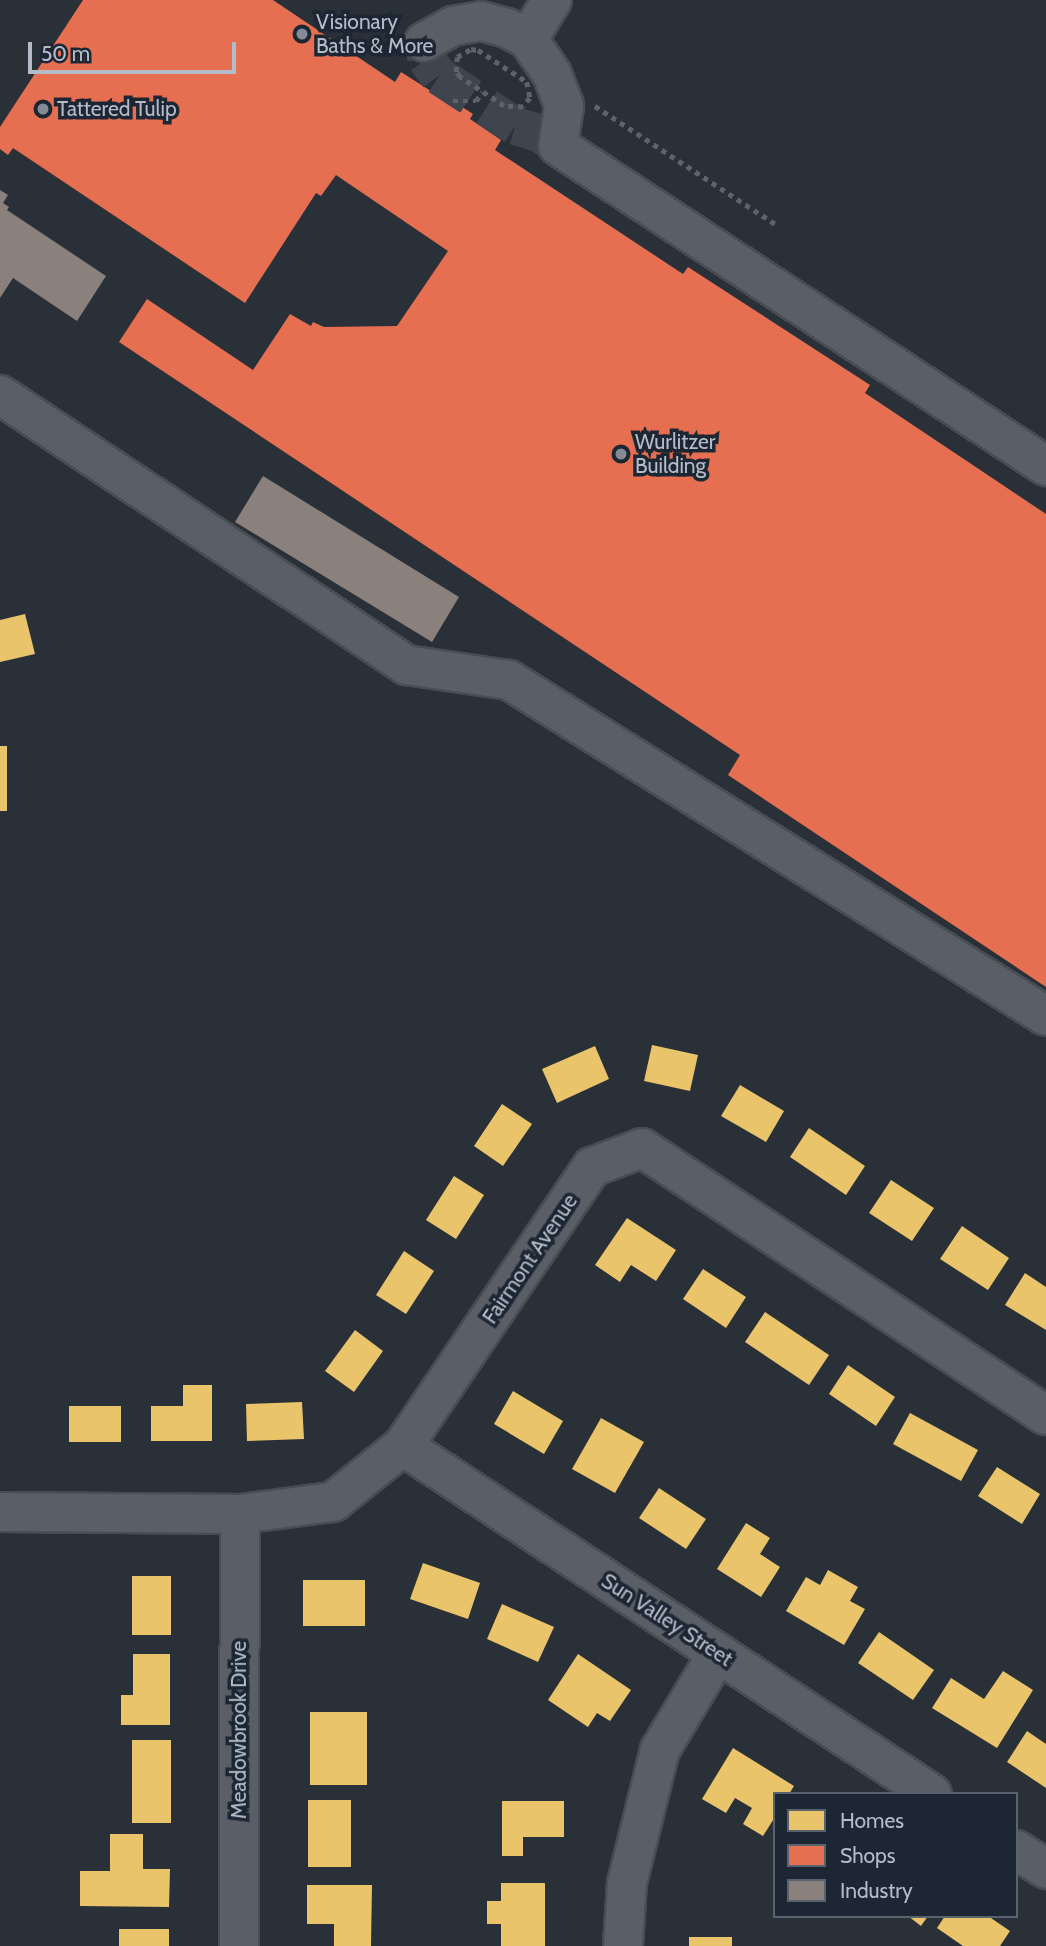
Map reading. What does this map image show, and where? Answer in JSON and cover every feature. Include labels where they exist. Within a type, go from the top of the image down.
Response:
[{"type":"street","points":[[528,39],[552,0]]},
{"type":"street","points":[[424,42],[453,26],[481,21],[508,28],[528,39],[552,74],[545,94],[564,106],[558,146],[1046,466]]},
{"type":"street","points":[[0,395],[406,665],[509,680],[1046,1016]]},
{"type":"street","name":"Fairmont Avenue","points":[[0,1512],[240,1514],[333,1502],[403,1446],[592,1167],[642,1148],[1046,1415]]},
{"type":"street","name":"Sun Valley Street","points":[[403,1446],[929,1792]]},
{"type":"street","name":"Meadowbrook Drive","points":[[239,1946],[240,1514]]},
{"type":"street","points":[[623,1946],[627,1883],[660,1750],[718,1653]]},
{"type":"street","points":[[1018,1851],[1046,1869]]},
{"type":"path","points":[[545,94],[523,107],[511,109],[456,72],[459,53],[478,50],[545,94],[581,96],[775,224]]},
{"type":"path","points":[[453,101],[476,101],[482,92]]},
{"type":"building: Homes","points":[[25,614],[35,654],[0,662],[0,620]]},
{"type":"building: Homes","points":[[0,746],[7,746],[7,811],[0,811]]},
{"type":"building: Homes","points":[[652,1045],[698,1055],[690,1091],[644,1081]]},
{"type":"building: Homes","points":[[595,1046],[609,1079],[557,1103],[542,1069]]},
{"type":"building: Homes","points":[[740,1085],[784,1111],[766,1142],[721,1116]]},
{"type":"building: Homes","points":[[502,1104],[532,1124],[503,1166],[474,1146]]},
{"type":"building: Homes","points":[[809,1128],[865,1166],[846,1195],[790,1157]]},
{"type":"building: Homes","points":[[454,1176],[484,1195],[456,1239],[426,1220]]},
{"type":"building: Homes","points":[[891,1180],[934,1208],[912,1241],[869,1213]]},
{"type":"building: Homes","points":[[627,1218],[676,1250],[656,1281],[631,1265],[620,1282],[595,1265]]},
{"type":"building: Homes","points":[[962,1226],[1009,1258],[988,1290],[940,1259]]},
{"type":"building: Homes","points":[[404,1251],[434,1271],[406,1314],[376,1295]]},
{"type":"building: Homes","points":[[703,1269],[746,1297],[726,1328],[683,1299]]},
{"type":"building: Homes","points":[[1025,1273],[1046,1287],[1046,1330],[1005,1305]]},
{"type":"building: Homes","points":[[765,1312],[829,1355],[809,1385],[745,1342]]},
{"type":"building: Homes","points":[[355,1330],[383,1351],[354,1392],[325,1371]]},
{"type":"building: Homes","points":[[848,1365],[895,1397],[876,1426],[829,1394]]},
{"type":"building: Homes","points":[[183,1385],[212,1385],[212,1441],[151,1441],[151,1406],[183,1406]]},
{"type":"building: Homes","points":[[513,1391],[563,1421],[544,1454],[494,1424]]},
{"type":"building: Homes","points":[[302,1402],[304,1439],[247,1441],[246,1404]]},
{"type":"building: Homes","points":[[69,1406],[121,1406],[121,1442],[69,1442]]},
{"type":"building: Homes","points":[[910,1413],[978,1450],[961,1481],[893,1444]]},
{"type":"building: Homes","points":[[601,1418],[644,1442],[615,1493],[572,1469]]},
{"type":"building: Homes","points":[[997,1467],[1040,1494],[1022,1524],[978,1496]]},
{"type":"building: Homes","points":[[659,1488],[706,1519],[686,1549],[639,1518]]},
{"type":"building: Homes","points":[[746,1523],[770,1538],[760,1554],[780,1567],[761,1597],[717,1569]]},
{"type":"building: Homes","points":[[423,1563],[480,1583],[468,1619],[410,1599]]},
{"type":"building: Homes","points":[[828,1570],[858,1587],[850,1601],[865,1609],[844,1645],[786,1611],[806,1577],[820,1585]]},
{"type":"building: Homes","points":[[132,1576],[171,1576],[171,1635],[132,1635]]},
{"type":"building: Homes","points":[[303,1580],[365,1580],[365,1626],[303,1626]]},
{"type":"building: Homes","points":[[502,1604],[554,1627],[538,1662],[487,1639]]},
{"type":"building: Homes","points":[[879,1632],[934,1670],[913,1700],[858,1663]]},
{"type":"building: Homes","points":[[133,1654],[170,1654],[170,1725],[121,1725],[121,1695],[133,1695]]},
{"type":"building: Homes","points":[[578,1654],[631,1690],[610,1721],[597,1713],[588,1727],[548,1700]]},
{"type":"building: Homes","points":[[1003,1671],[1033,1690],[997,1748],[932,1708],[951,1678],[984,1699]]},
{"type":"building: Homes","points":[[310,1712],[367,1712],[367,1785],[310,1785]]},
{"type":"building: Homes","points":[[1027,1731],[1046,1744],[1046,1788],[1007,1762]]},
{"type":"building: Homes","points":[[132,1740],[171,1740],[171,1823],[132,1823]]},
{"type":"building: Homes","points":[[733,1748],[794,1786],[790,1792],[773,1792],[773,1820],[763,1836],[743,1824],[752,1808],[735,1798],[726,1813],[702,1799]]},
{"type":"building: Homes","points":[[308,1800],[351,1800],[351,1867],[308,1867]]},
{"type":"building: Homes","points":[[502,1801],[564,1801],[564,1837],[523,1837],[523,1856],[502,1856]]},
{"type":"building: Homes","points":[[110,1834],[143,1834],[143,1869],[170,1869],[169,1907],[80,1906],[80,1871],[110,1871]]},
{"type":"building: Homes","points":[[501,1883],[545,1883],[545,1946],[501,1946],[501,1924],[487,1924],[487,1901],[501,1901]]},
{"type":"building: Homes","points":[[307,1885],[372,1885],[371,1946],[334,1946],[334,1924],[307,1924]]},
{"type":"building: Homes","points":[[911,1918],[927,1918],[921,1926]]},
{"type":"building: Homes","points":[[944,1918],[991,1918],[1010,1931],[1000,1946],[963,1946],[937,1928]]},
{"type":"building: Homes","points":[[119,1929],[169,1929],[169,1946],[119,1946]]},
{"type":"building: Homes","points":[[689,1937],[732,1937],[732,1946],[689,1946]]},
{"type":"building: Shops","name":"Wurlitzer Building","points":[[83,0],[273,0],[395,82],[401,72],[473,114],[470,119],[501,140],[495,150],[683,274],[688,267],[870,385],[865,393],[1046,514],[1046,987],[728,775],[740,755],[119,342],[147,299],[253,370],[290,314],[311,326],[313,322],[324,327],[397,326],[448,251],[336,175],[321,196],[316,193],[245,303],[13,148],[8,155],[0,149],[0,127]]},
{"type":"building: Industry","points":[[0,190],[8,195],[3,203],[9,207],[7,210],[106,276],[77,321],[13,278],[0,298]]},
{"type":"building: Industry","points":[[263,476],[459,597],[432,642],[235,522]]},
{"type":"tunnel","points":[[424,42],[426,59],[439,76],[515,126],[539,133],[558,146]]},
{"type":"place","name":"Visionary Baths & More","points":[[302,34]]},
{"type":"place","name":"Tattered Tulip","points":[[43,109]]},
{"type":"place","name":"Wurlitzer Building","points":[[621,454]]}]
